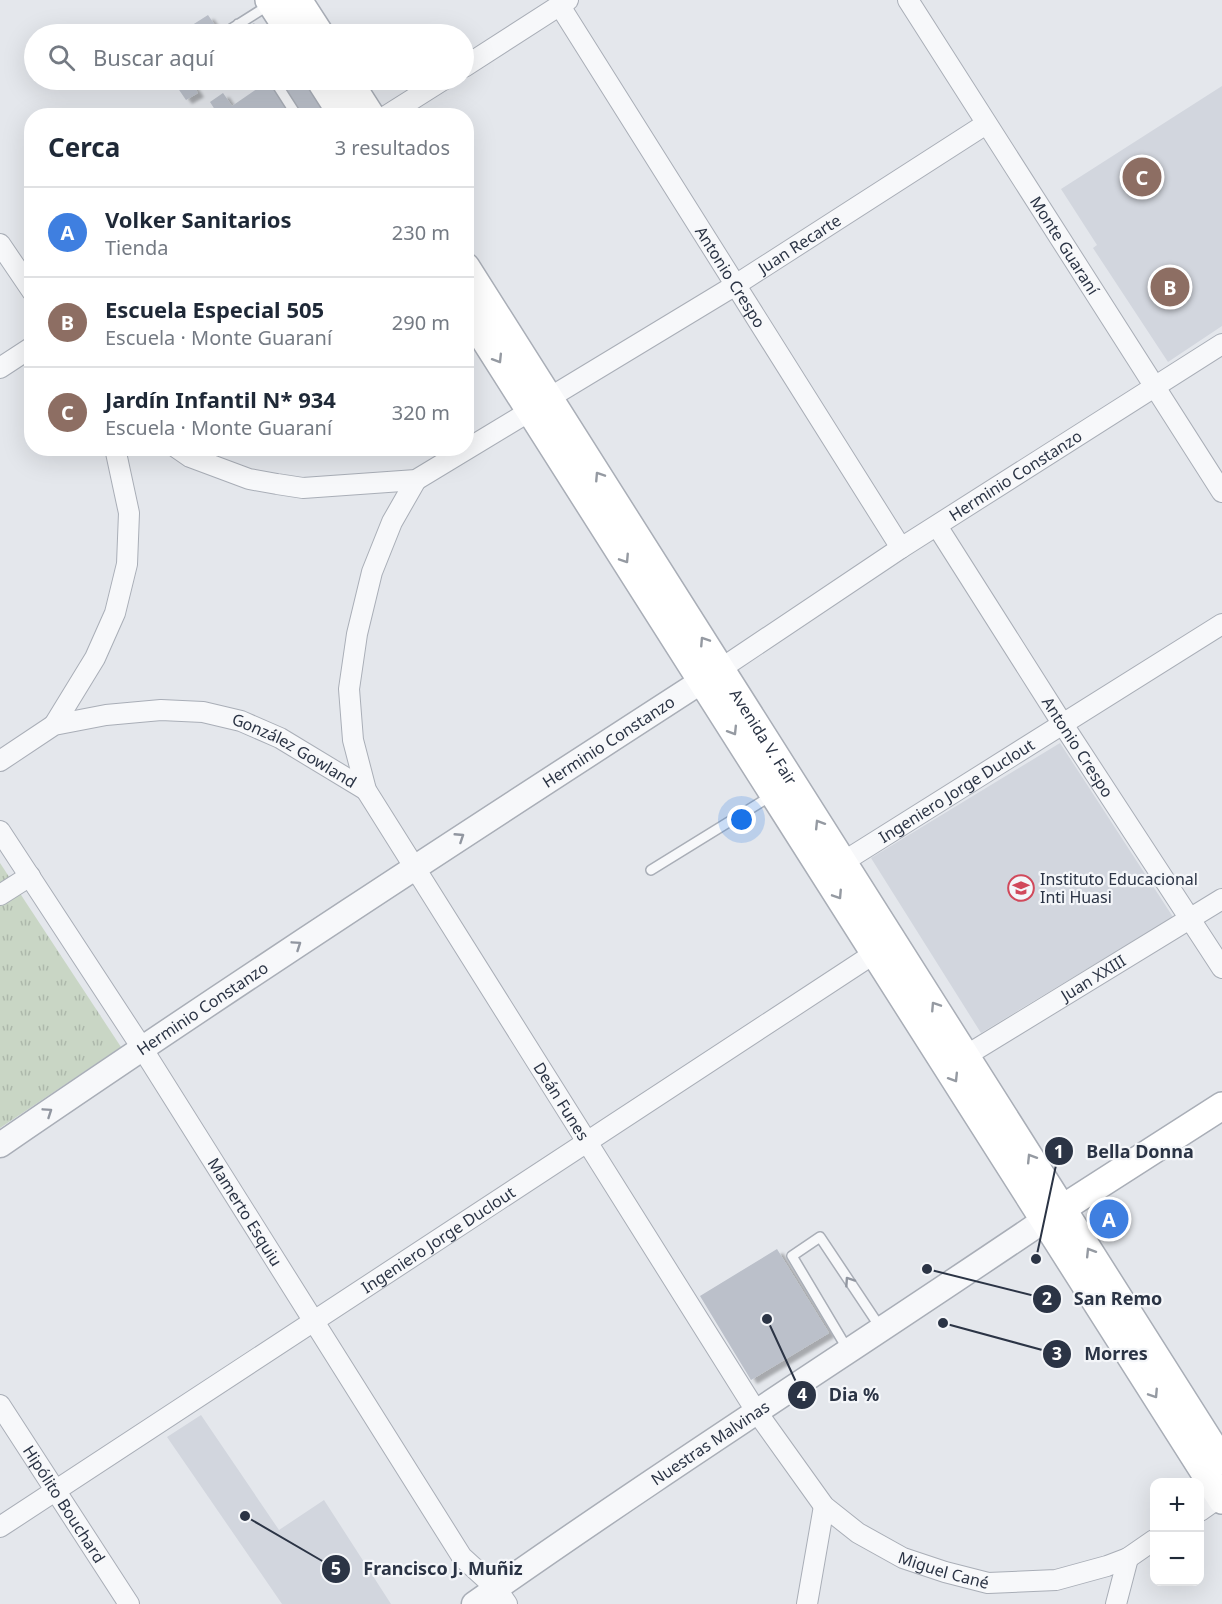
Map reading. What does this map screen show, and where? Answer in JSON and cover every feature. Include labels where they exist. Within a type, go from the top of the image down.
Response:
[{"type":"main road","points":[[298,0],[314,24]]},
{"type":"main road","points":[[270,2],[284,24]]},
{"type":"main road","points":[[326,90],[338,108]]},
{"type":"main road","points":[[354,90],[366,108]]},
{"type":"main road","name":"Avenida V. Fair","points":[[474,282],[540,404],[712,675],[843,862],[967,1055],[1053,1214]]},
{"type":"main road","name":"Avenida V. Fair","points":[[474,320],[540,404]]},
{"type":"main road","name":"Avenida V. Fair","points":[[712,675],[773,795],[875,953],[1053,1214]]},
{"type":"main road","name":"Nuestras Malvinas","points":[[1053,1214],[1222,1106]]},
{"type":"main road","points":[[1053,1214],[1222,1461]]},
{"type":"main road","points":[[1053,1214],[1214,1503]]},
{"type":"street","name":"Monte Guaraní","points":[[908,0],[1222,492]]},
{"type":"street","points":[[474,61],[564,3]]},
{"type":"street","name":"Antonio Crespo","points":[[564,3],[734,286],[900,548]]},
{"type":"street","points":[[399,108],[427,90]]},
{"type":"street","name":"Juan Recarte","points":[[474,444],[734,286],[986,124]]},
{"type":"street","points":[[0,244],[24,279]]},
{"type":"street","name":"Herminio Constanzo","points":[[0,1145],[142,1048],[712,675],[900,548],[1222,345]]},
{"type":"street","points":[[0,368],[24,352]]},
{"type":"street","points":[[0,761],[54,725],[95,658],[115,613],[127,564],[129,513],[118,456]]},
{"type":"street","points":[[189,456],[249,479],[303,488],[416,480]]},
{"type":"street","name":"Juan Recarte","points":[[416,480],[455,456]]},
{"type":"street","name":"González Gowland","points":[[366,790],[354,740],[350,688],[357,634],[372,572],[392,522],[416,480]]},
{"type":"street","name":"Antonio Crespo","points":[[937,526],[1222,968]]},
{"type":"street","name":"Ingeniero Jorge Duclout","points":[[843,862],[1222,624]]},
{"type":"street","name":"González Gowland","points":[[54,725],[106,715],[161,710],[203,712],[241,721],[280,738],[366,790]]},
{"type":"street","name":"Deán Funes","points":[[366,790],[756,1411],[824,1506]]},
{"type":"street","name":"Mamerto Esquiu","points":[[0,831],[142,1048],[462,1557],[502,1596]]},
{"type":"street","points":[[0,895],[30,876]]},
{"type":"street","name":"Juan XXIII","points":[[967,1055],[1222,899]]},
{"type":"street","name":"Ingeniero Jorge Duclout","points":[[0,1527],[875,953]]},
{"type":"street","name":"Nuestras Malvinas","points":[[474,1604],[502,1596],[756,1411],[1053,1214]]},
{"type":"street","name":"Hipólito Bouchard","points":[[0,1406],[57,1489],[129,1604]]},
{"type":"street","points":[[807,1604],[824,1506]]},
{"type":"street","name":"Miguel Cané","points":[[824,1506],[858,1533],[903,1558],[967,1579],[988,1583],[1056,1580],[1128,1558],[1150,1543]]},
{"type":"street","points":[[1116,1604],[1128,1558]]},
{"type":"lane","points":[[238,24],[270,2]]},
{"type":"lane","points":[[280,90],[292,108]]},
{"type":"lane","points":[[651,870],[773,795]]},
{"type":"lane","points":[[849,1351],[792,1256],[820,1237],[881,1329]]},
{"type":"shaded area","points":[[1222,86],[1222,326],[1168,362],[1093,248],[1097,245],[1061,189]]},
{"type":"shaded area","name":"Instituto Educacional Inti Huasi","points":[[1060,743],[1173,917],[981,1033],[871,858]]},
{"type":"shaded area","points":[[201,1415],[279,1530],[324,1500],[391,1604],[282,1604],[167,1437]]},
{"type":"green space","points":[[0,863],[121,1047],[0,1128]]},
{"type":"building","points":[[208,15],[214,24],[194,24]]},
{"type":"building","points":[[179,90],[196,90],[198,93],[186,100]]},
{"type":"building","points":[[255,90],[311,90],[323,108],[214,108],[210,102],[223,93],[232,106]]},
{"type":"building","points":[[777,1249],[829,1333],[751,1380],[700,1296]]},
{"type":"place","name":"Jardín Infantil N* 934","points":[[1142,177]]},
{"type":"place","name":"Escuela Especial 505","points":[[1170,287]]},
{"type":"place","name":"Instituto Educacional Inti Huasi","points":[[1021,888]]},
{"type":"place","name":"Volker Sanitarios","points":[[1109,1219]]},
{"type":"place","name":"Bella Donna","points":[[1036,1259]]},
{"type":"place","name":"San Remo","points":[[927,1269]]},
{"type":"place","name":"Dia %","points":[[767,1319]]},
{"type":"place","name":"Morres","points":[[943,1323]]},
{"type":"place","name":"Francisco J. Muñiz","points":[[245,1516]]}]
